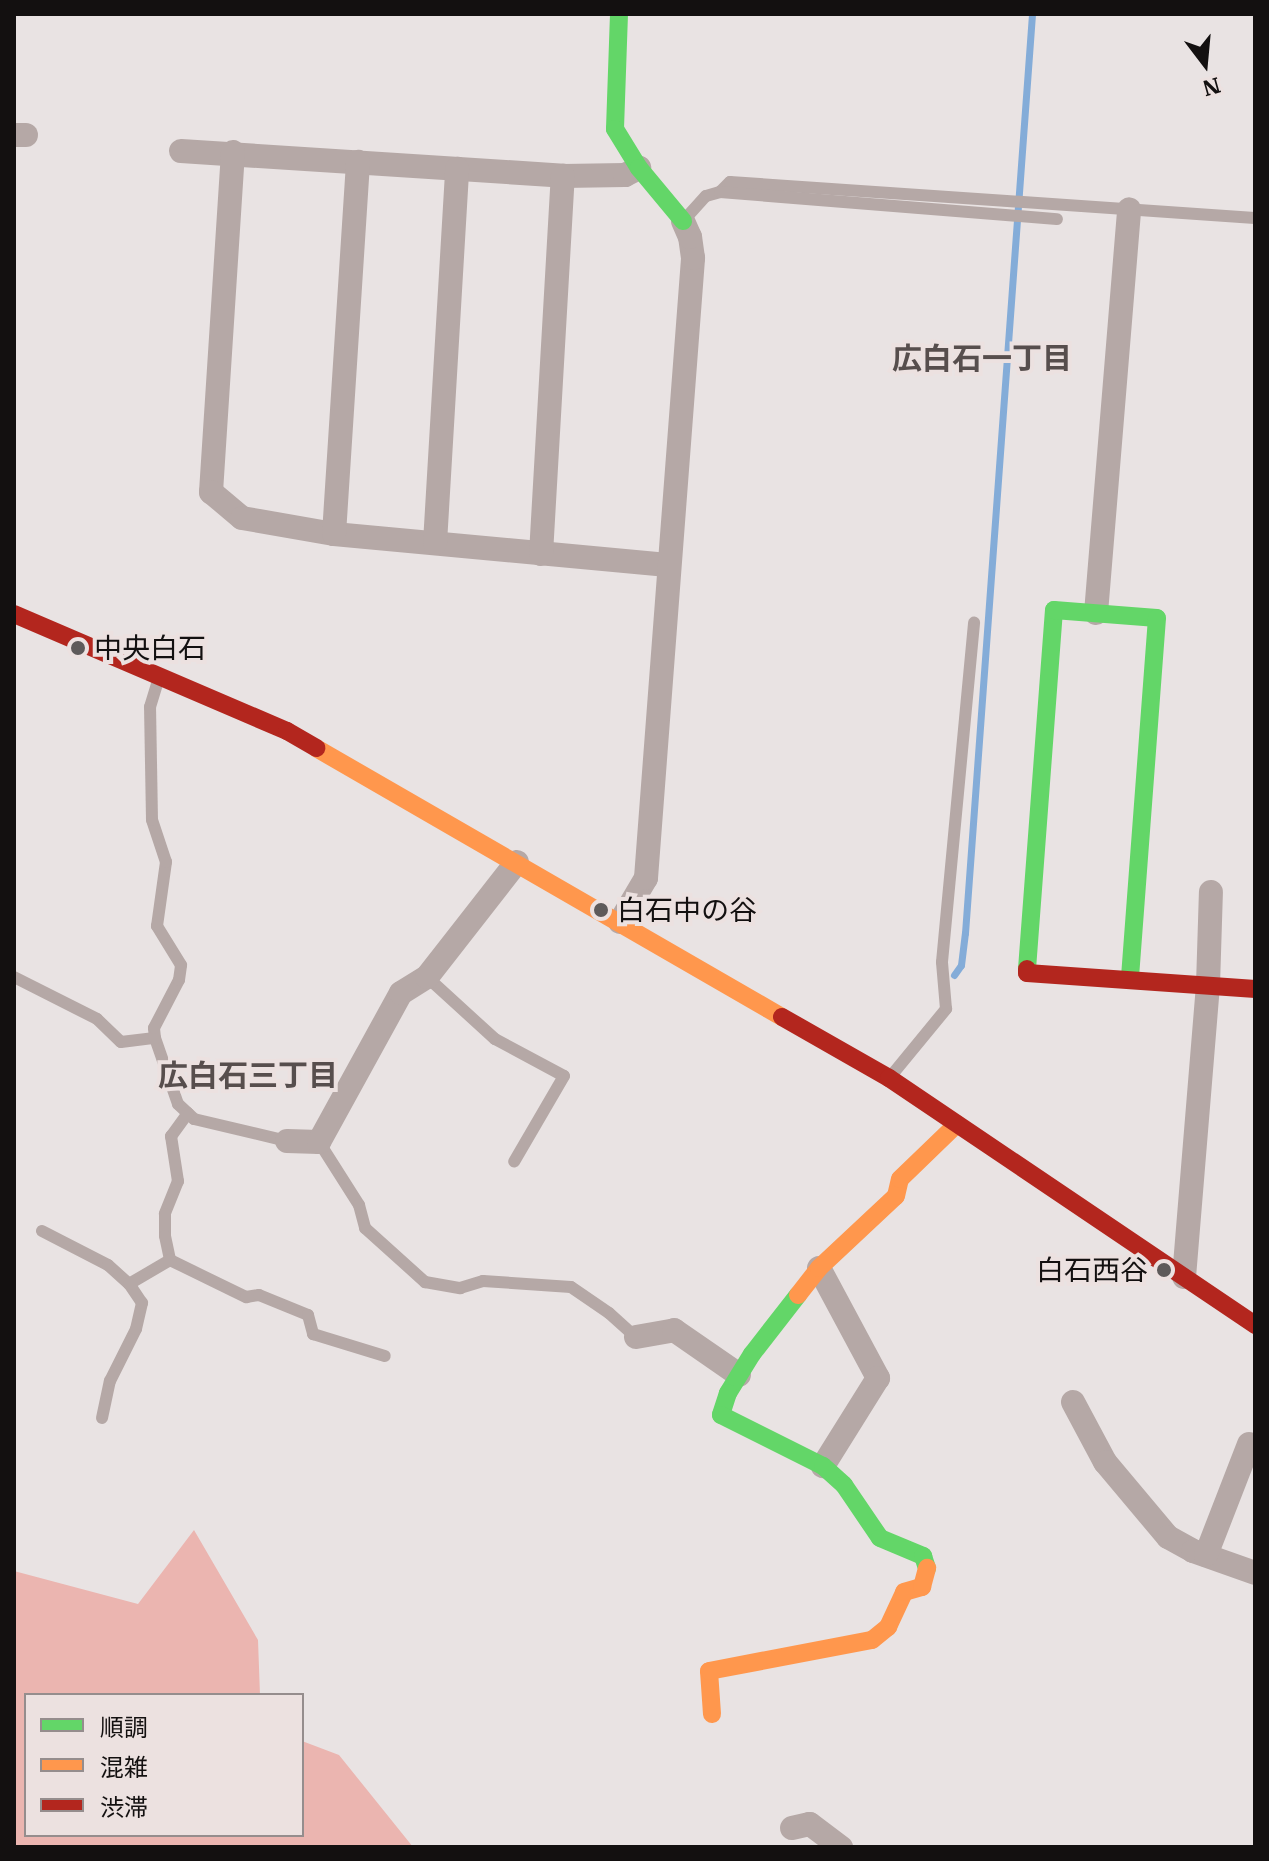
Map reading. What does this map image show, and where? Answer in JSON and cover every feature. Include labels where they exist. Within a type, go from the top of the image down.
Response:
[{"type":"street","points":[[619,14],[615,129],[639,168],[683,221],[690,237],[693,258],[646,878],[620,922]]},
{"type":"street","points":[[181,151],[563,176],[625,175],[639,168]]},
{"type":"street","points":[[233,152],[211,492],[242,518],[334,534],[668,565]]},
{"type":"street","points":[[334,534],[358,162]]},
{"type":"street","points":[[435,543],[457,169]]},
{"type":"street","points":[[541,554],[563,176]]},
{"type":"street","points":[[1096,613],[1129,209]]},
{"type":"street","points":[[1130,980],[1157,618],[1054,610],[1027,973],[1255,989]]},
{"type":"street","points":[[16,619],[287,731],[517,862],[889,1078],[1255,1325]]},
{"type":"street","points":[[287,1141],[319,1142],[401,993],[427,977],[517,862]]},
{"type":"street","points":[[1184,1277],[1208,985],[1211,892]]},
{"type":"street","points":[[712,1714],[709,1671],[872,1640],[888,1627],[904,1592],[922,1587],[928,1570],[923,1556],[880,1538],[844,1485],[823,1466],[721,1415],[739,1375],[819,1268],[896,1196],[900,1179],[957,1124]]},
{"type":"street","points":[[819,1268],[878,1378],[823,1466]]},
{"type":"street","points":[[636,1337],[674,1330],[739,1375]]},
{"type":"street","points":[[1073,1402],[1105,1462],[1168,1537],[1255,1573]]},
{"type":"street","points":[[1206,1555],[1249,1444]]},
{"type":"street","points":[[792,1828],[810,1824],[841,1847]]},
{"type":"lane","points":[[683,221],[706,196],[720,192],[1011,208],[1027,203],[1255,218]]},
{"type":"lane","points":[[1011,208],[1028,217],[1057,219]]},
{"type":"lane","points":[[889,1078],[946,1009],[942,962],[974,623]]},
{"type":"lane","points":[[159,678],[150,707],[152,820],[166,862],[157,926],[181,965],[179,980],[154,1028],[155,1038],[178,1104],[194,1119],[287,1141]]},
{"type":"lane","points":[[14,977],[97,1019],[121,1042],[155,1038]]},
{"type":"lane","points":[[427,977],[495,1039],[564,1076],[514,1162]]},
{"type":"lane","points":[[170,1260],[165,1214],[178,1181],[171,1136],[188,1113]]},
{"type":"lane","points":[[319,1142],[359,1205],[365,1228],[425,1282],[460,1288],[483,1281],[571,1287],[609,1313],[636,1337]]},
{"type":"lane","points":[[42,1231],[108,1265],[129,1284],[142,1303],[136,1329],[110,1381],[102,1418]]},
{"type":"lane","points":[[129,1284],[170,1260]]},
{"type":"lane","points":[[170,1260],[246,1297],[259,1295],[308,1315],[313,1334],[385,1356]]},
{"type":"shaded area","points":[[194,1530],[258,1640],[260,1693],[24,1693],[24,1837],[304,1837],[304,1742],[339,1755],[413,1847],[14,1847],[14,1571],[138,1604]]},
{"type":"waterway","points":[[954,975],[961,965],[965,933],[1032,14]]},
{"type":"traffic: fast","points":[[619,14],[615,129],[639,168],[683,221]]},
{"type":"traffic: fast","points":[[1027,969],[1054,610],[1157,618],[1130,980]]},
{"type":"traffic: fast","points":[[798,1295],[752,1354],[728,1393],[721,1415],[823,1466],[844,1485],[880,1538],[923,1556],[927,1568]]},
{"type":"traffic: slow","points":[[316,748],[782,1017]]},
{"type":"traffic: slow","points":[[798,1295],[819,1268],[896,1196],[900,1179],[957,1124]]},
{"type":"traffic: slow","points":[[712,1714],[709,1671],[872,1640],[888,1627],[904,1592],[922,1587],[927,1568]]},
{"type":"traffic: jam","points":[[14,614],[287,731],[316,748]]},
{"type":"traffic: jam","points":[[1027,969],[1027,973],[1255,989]]},
{"type":"traffic: jam","points":[[782,1017],[889,1078],[1255,1325]]},
{"type":"place","name":"中央白石","points":[[78,648]]},
{"type":"place","name":"白石中の谷","points":[[601,910]]},
{"type":"place","name":"白石西谷","points":[[1164,1270]]},
{"type":"district","name":"広白石一丁目","points":[[982,358]]},
{"type":"district","name":"広白石三丁目","points":[[248,1075]]}]
